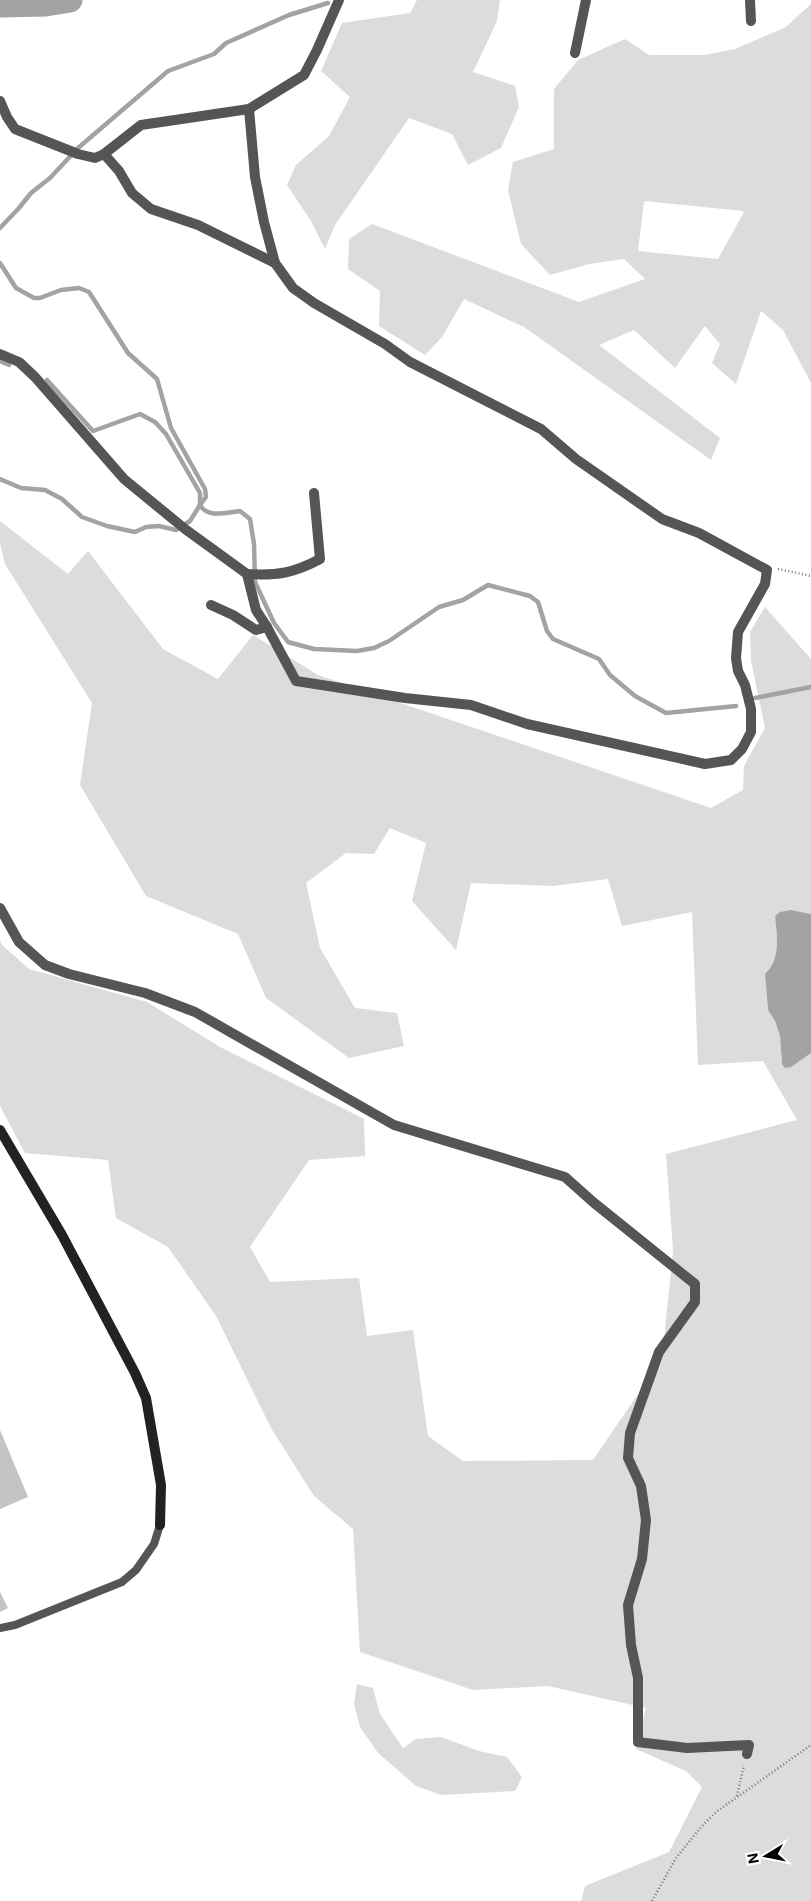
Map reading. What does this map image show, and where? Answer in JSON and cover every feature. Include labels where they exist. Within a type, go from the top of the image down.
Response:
[{"type":"street","points":[[0,101],[6,117],[14,129],[75,153],[95,158],[104,154],[141,125],[250,109],[304,75],[339,0]]},
{"type":"street","points":[[575,53],[586,0]]},
{"type":"street","points":[[750,0],[751,21]]},
{"type":"street","points":[[250,109],[255,176],[275,263],[293,288],[314,303],[385,344],[410,362],[541,429],[576,459],[662,519],[699,533],[767,570],[765,584],[738,632],[736,658],[738,671],[745,685],[751,709],[751,732],[742,749],[731,760],[705,764],[527,724],[471,705],[405,698],[296,680],[256,610],[253,574]]},
{"type":"street","points":[[104,154],[119,171],[132,193],[151,209],[198,225],[275,263]]},
{"type":"street","points":[[0,354],[19,362],[35,377],[124,479],[182,526],[253,574],[270,575],[301,569],[320,559],[314,493]]},
{"type":"street","points":[[211,605],[233,615],[256,630],[267,627]]},
{"type":"street","points":[[0,908],[19,942],[45,965],[70,974],[145,993],[195,1012],[394,1125],[565,1177],[593,1202],[695,1284],[695,1302],[659,1352],[630,1433],[628,1458],[641,1486],[646,1520],[642,1559],[628,1605],[631,1645],[638,1678],[638,1742],[688,1748],[749,1745],[747,1754]]},
{"type":"street","points":[[0,1130],[62,1234],[135,1373],[146,1398],[161,1485],[160,1525]]},
{"type":"lane","points":[[0,1628],[15,1624],[122,1582],[136,1570],[154,1544],[160,1525]]},
{"type":"path","points":[[767,570],[781,568],[811,576]]},
{"type":"path","points":[[652,1901],[676,1858],[716,1812],[811,1745]]},
{"type":"path","points":[[737,1798],[747,1754]]},
{"type":"shaded area","points":[[417,0],[500,0],[497,21],[473,72],[515,86],[519,107],[501,148],[468,165],[452,134],[409,118],[335,225],[325,249],[311,221],[287,185],[296,165],[329,136],[350,97],[321,71],[342,23],[410,13]]},
{"type":"shaded area","points":[[811,4],[811,383],[783,330],[761,311],[736,384],[712,363],[720,344],[705,326],[675,368],[634,330],[599,345],[720,438],[711,460],[524,327],[464,299],[442,337],[425,355],[379,326],[380,291],[348,269],[349,239],[372,224],[579,302],[645,279],[624,259],[589,264],[550,275],[521,244],[508,190],[513,162],[554,149],[554,89],[578,60],[625,39],[649,55],[704,55],[735,49],[786,27]],"holes":[[[644,201],[743,211],[718,259],[638,251]]]},
{"type":"shaded area","points":[[0,521],[68,574],[88,551],[163,649],[218,679],[253,635],[318,675],[711,808],[743,790],[744,766],[765,728],[751,661],[750,632],[765,607],[811,659],[811,914],[791,910],[775,916],[776,954],[765,974],[768,1010],[775,1021],[780,1036],[782,1064],[811,1053],[811,1901],[581,1901],[585,1886],[669,1852],[702,1787],[686,1771],[636,1749],[646,1708],[548,1686],[473,1690],[360,1652],[353,1529],[314,1496],[271,1428],[216,1316],[168,1247],[116,1218],[108,1160],[25,1153],[0,1106],[0,941],[29,969],[147,1002],[220,1047],[364,1119],[365,1156],[309,1160],[250,1247],[270,1282],[359,1278],[367,1336],[413,1330],[428,1436],[463,1461],[593,1460],[662,1359],[673,1251],[666,1154],[797,1120],[763,1061],[698,1065],[692,912],[622,926],[608,879],[553,886],[471,883],[456,950],[412,901],[426,843],[390,828],[374,854],[346,853],[306,883],[320,948],[355,1008],[397,1013],[404,1046],[349,1058],[266,998],[238,934],[146,896],[80,785],[92,703],[5,564],[0,543]]},
{"type":"shaded area","points":[[791,910],[811,914],[811,1053],[791,1067],[785,1068],[782,1064],[780,1036],[775,1021],[768,1010],[765,974],[774,961],[776,954],[775,916],[780,912]]},
{"type":"shaded area","points":[[357,1684],[373,1688],[380,1714],[403,1748],[416,1739],[441,1737],[479,1751],[507,1757],[522,1777],[515,1791],[441,1795],[416,1786],[378,1753],[360,1727],[354,1704]]},
{"type":"building","points":[[0,1430],[28,1497],[0,1509]]},
{"type":"building","points":[[0,1592],[8,1608],[0,1612]]},
{"type":"waterway","points":[[0,5],[46,4],[70,0]]},
{"type":"waterway","points":[[0,228],[31,193],[50,178],[78,148],[168,71],[214,54],[226,43],[289,15],[328,3]]},
{"type":"waterway","points":[[0,263],[16,288],[34,298],[40,298],[61,290],[79,288],[89,292],[128,353],[157,379],[171,428],[205,489],[206,497],[200,505]]},
{"type":"waterway","points":[[0,361],[9,365]]},
{"type":"waterway","points":[[47,380],[93,431],[140,414],[155,422],[166,434],[200,493],[200,504]]},
{"type":"waterway","points":[[0,479],[21,488],[45,490],[62,499],[82,517],[107,526],[135,532],[146,527],[159,526],[176,530],[190,521],[200,505],[203,509],[213,513],[240,511],[250,519],[254,544],[255,582],[274,623],[288,642],[314,649],[357,651],[374,648],[389,641],[439,607],[463,600],[488,585],[530,596],[538,602],[547,631],[553,639],[599,659],[610,675],[635,696],[666,713],[736,706]]},
{"type":"waterway","points":[[755,698],[811,687]]}]
